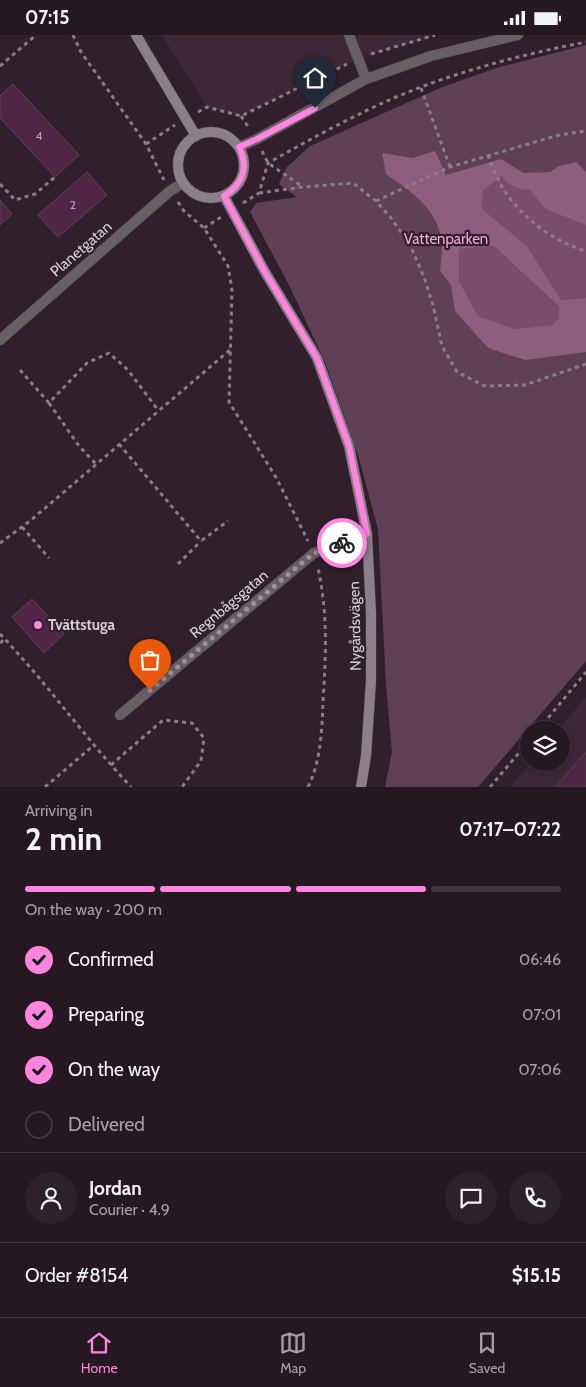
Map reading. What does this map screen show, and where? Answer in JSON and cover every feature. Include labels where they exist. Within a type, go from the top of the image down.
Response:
[{"type":"street","points":[[136,35],[196,136]]},
{"type":"street","points":[[349,35],[366,79]]},
{"type":"street","points":[[239,147],[366,79],[431,56],[518,35]]},
{"type":"street","points":[[205,132],[224,134],[233,139],[239,147],[243,156],[243,175],[239,184],[232,191],[215,199],[206,198],[189,190],[183,183],[178,173],[179,157],[187,142],[196,136],[205,132]]},
{"type":"street","name":"Planetgatan","points":[[0,340],[170,191],[183,183]]},
{"type":"street","name":"Nygårdsvägen","points":[[224,196],[265,272],[317,358],[349,446],[367,534],[371,613],[371,681],[366,757],[361,787]]},
{"type":"street","name":"Regnbågsgatan","points":[[120,715],[314,553],[367,534]]},
{"type":"path","points":[[0,65],[36,35]]},
{"type":"path","points":[[73,35],[81,53],[146,144],[170,191],[184,211],[204,228],[228,265],[232,290],[228,402],[277,479],[314,553],[322,589],[326,618],[326,661],[319,749],[313,778],[308,787]]},
{"type":"path","points":[[241,116],[358,58],[435,35]]},
{"type":"path","points":[[259,193],[268,163],[329,128],[421,87],[490,64],[586,42]]},
{"type":"path","points":[[421,87],[450,167]]},
{"type":"path","points":[[376,201],[450,167],[559,135],[586,131]]},
{"type":"path","points":[[488,155],[499,182],[517,207],[544,230],[586,251]]},
{"type":"path","points":[[268,163],[304,187]]},
{"type":"path","points":[[0,184],[15,200],[35,194],[54,177]]},
{"type":"path","points":[[204,228],[259,193],[353,183],[376,201],[391,217],[410,245],[424,277],[433,305],[442,346],[457,372],[485,386],[525,385],[586,364]]},
{"type":"path","points":[[0,543],[22,527],[231,349]]},
{"type":"path","points":[[49,403],[87,363],[109,353],[128,370],[158,411]]},
{"type":"path","points":[[20,370],[49,403],[79,446],[96,464]]},
{"type":"path","points":[[119,444],[202,541]]},
{"type":"path","points":[[178,564],[202,541],[228,521]]},
{"type":"path","points":[[22,527],[50,558]]},
{"type":"path","points":[[0,634],[32,667],[110,765],[131,787]]},
{"type":"path","points":[[0,643],[5,639]]},
{"type":"path","points":[[545,721],[586,672]]},
{"type":"path","points":[[110,765],[163,719],[192,723],[204,738],[201,761],[182,787]]},
{"type":"path","points":[[46,787],[94,745]]},
{"type":"path","points":[[490,787],[520,752]]},
{"type":"shaded area","points":[[162,35],[435,35],[358,58],[241,116],[207,107]]},
{"type":"shaded area","name":"Vattenparken","points":[[435,151],[446,175],[501,159],[523,173],[550,172],[559,166],[576,162],[586,172],[586,225],[545,209],[530,190],[514,186],[502,176],[483,190],[482,209],[527,246],[561,300],[586,298],[586,352],[525,360],[488,348],[455,311],[451,285],[440,271],[442,244],[436,222],[423,203],[386,174],[382,153],[412,158]],"holes":[[[494,246],[559,307],[559,318],[552,325],[515,329],[478,316],[459,281],[459,249]]]},
{"type":"shaded area","points":[[502,175],[530,190],[545,209],[586,225],[586,298],[561,300],[527,246],[482,209],[483,190]]},
{"type":"shaded area","points":[[494,246],[559,308],[559,318],[552,325],[515,329],[478,316],[459,281],[459,249]]},
{"type":"shaded area","points":[[586,697],[586,787],[510,787],[524,771],[570,771],[570,721],[566,721]]},
{"type":"green space","name":"Vattenparken","points":[[586,45],[586,661],[535,721],[520,721],[520,738],[478,787],[385,787],[392,752],[386,685],[378,529],[358,455],[325,362],[289,285],[250,212],[256,203],[297,197],[279,184],[286,168],[310,146],[440,88],[496,68]]},
{"type":"building","points":[[13,84],[79,155],[55,177],[0,118],[0,96]]},
{"type":"building","points":[[87,172],[107,195],[58,237],[38,215]]},
{"type":"building","points":[[0,200],[12,214],[0,225]]},
{"type":"building","name":"Tvättstuga","points":[[32,599],[64,634],[44,653],[12,617]]},
{"type":"building","points":[[586,752],[586,787],[556,787]]},
{"type":"way so far","points":[[150,690],[314,553],[342,543]]},
{"type":"place","name":"Tvättstuga","points":[[38,625]]},
{"type":"route","points":[[315,108],[239,147],[245,165],[243,175],[239,184],[224,196],[265,272],[317,358],[349,446],[367,534],[342,543]]}]
